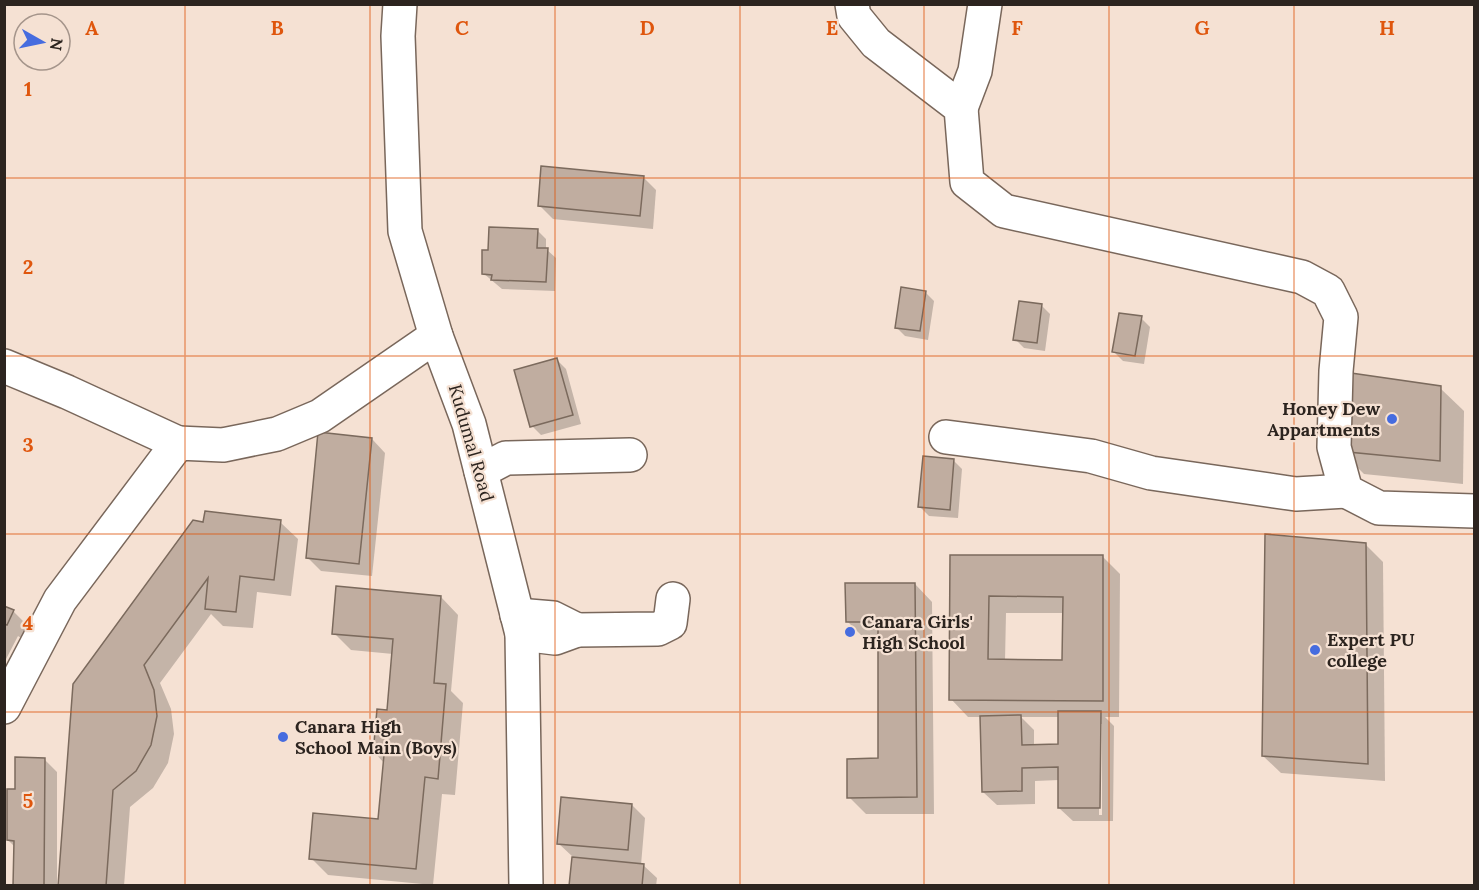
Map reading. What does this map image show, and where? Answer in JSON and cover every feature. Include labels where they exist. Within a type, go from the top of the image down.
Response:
[{"type":"street","name":"Kudumal Road","points":[[400,4],[398,36],[405,231],[436,336],[469,424],[519,625],[526,885]]},
{"type":"street","points":[[852,4],[854,16],[876,43],[961,108]]},
{"type":"street","points":[[985,4],[975,71],[961,108],[967,182],[1004,211],[1302,277],[1328,291],[1341,317],[1336,371],[1334,447],[1346,491]]},
{"type":"street","points":[[4,366],[178,443],[223,445],[277,434],[320,416],[436,336]]},
{"type":"street","points":[[946,437],[1092,456],[1151,473],[1296,494],[1346,491],[1379,508],[1474,511]]},
{"type":"street","points":[[4,707],[60,600],[178,443]]},
{"type":"street","points":[[481,471],[506,458],[630,455]]},
{"type":"street","points":[[519,625],[553,618],[577,630],[658,629],[670,623],[673,599]]},
{"type":"building","points":[[541,166],[644,176],[640,216],[538,206]]},
{"type":"building","points":[[489,227],[538,229],[537,248],[548,248],[546,282],[491,280],[492,275],[482,274],[482,250],[488,250]]},
{"type":"building","points":[[901,287],[926,291],[920,331],[895,328]]},
{"type":"building","points":[[1019,301],[1042,304],[1037,343],[1013,340]]},
{"type":"building","points":[[1119,313],[1142,316],[1135,356],[1112,352]]},
{"type":"building","points":[[557,358],[573,415],[530,427],[514,370]]},
{"type":"building","name":"Honey Dew Appartments","points":[[1351,373],[1441,386],[1440,461],[1338,451]]},
{"type":"building","points":[[318,432],[372,438],[359,564],[306,558]]},
{"type":"building","points":[[923,456],[954,459],[950,510],[918,507]]},
{"type":"building","points":[[205,511],[281,520],[274,580],[240,576],[236,612],[205,609],[208,578],[144,665],[154,690],[157,716],[151,745],[136,771],[113,790],[106,886],[58,886],[73,684],[193,520],[203,522]]},
{"type":"building","name":"Expert PU college","points":[[1265,534],[1366,543],[1368,764],[1262,756]]},
{"type":"building","points":[[950,555],[1103,555],[1103,701],[949,700]],"holes":[[[989,596],[1063,597],[1062,660],[988,659]]]},
{"type":"building","points":[[845,583],[915,583],[917,797],[847,798],[847,759],[878,758],[878,622],[846,622]]},
{"type":"building","points":[[336,586],[441,596],[434,683],[446,684],[438,779],[425,777],[416,869],[309,859],[313,813],[378,819],[384,755],[373,754],[377,709],[387,710],[393,639],[332,634]]},
{"type":"building","points":[[4,606],[14,610],[7,625],[4,624]]},
{"type":"building","points":[[1058,711],[1101,711],[1100,808],[1058,808],[1058,767],[1022,768],[1022,791],[982,792],[980,716],[1021,715],[1022,745],[1058,744]]},
{"type":"building","points":[[15,757],[45,758],[44,886],[13,886],[14,841],[7,840],[7,789],[15,789]]},
{"type":"building","points":[[561,797],[632,804],[628,850],[557,844]]},
{"type":"building","points":[[572,857],[644,864],[642,886],[569,886]]},
{"type":"place","name":"Honey Dew Appartments","points":[[1392,419]]},
{"type":"place","name":"Canara Girls' High School","points":[[850,632]]},
{"type":"place","name":"Expert PU college","points":[[1315,650]]},
{"type":"place","name":"Canara High School Main (Boys)","points":[[283,737]]}]
